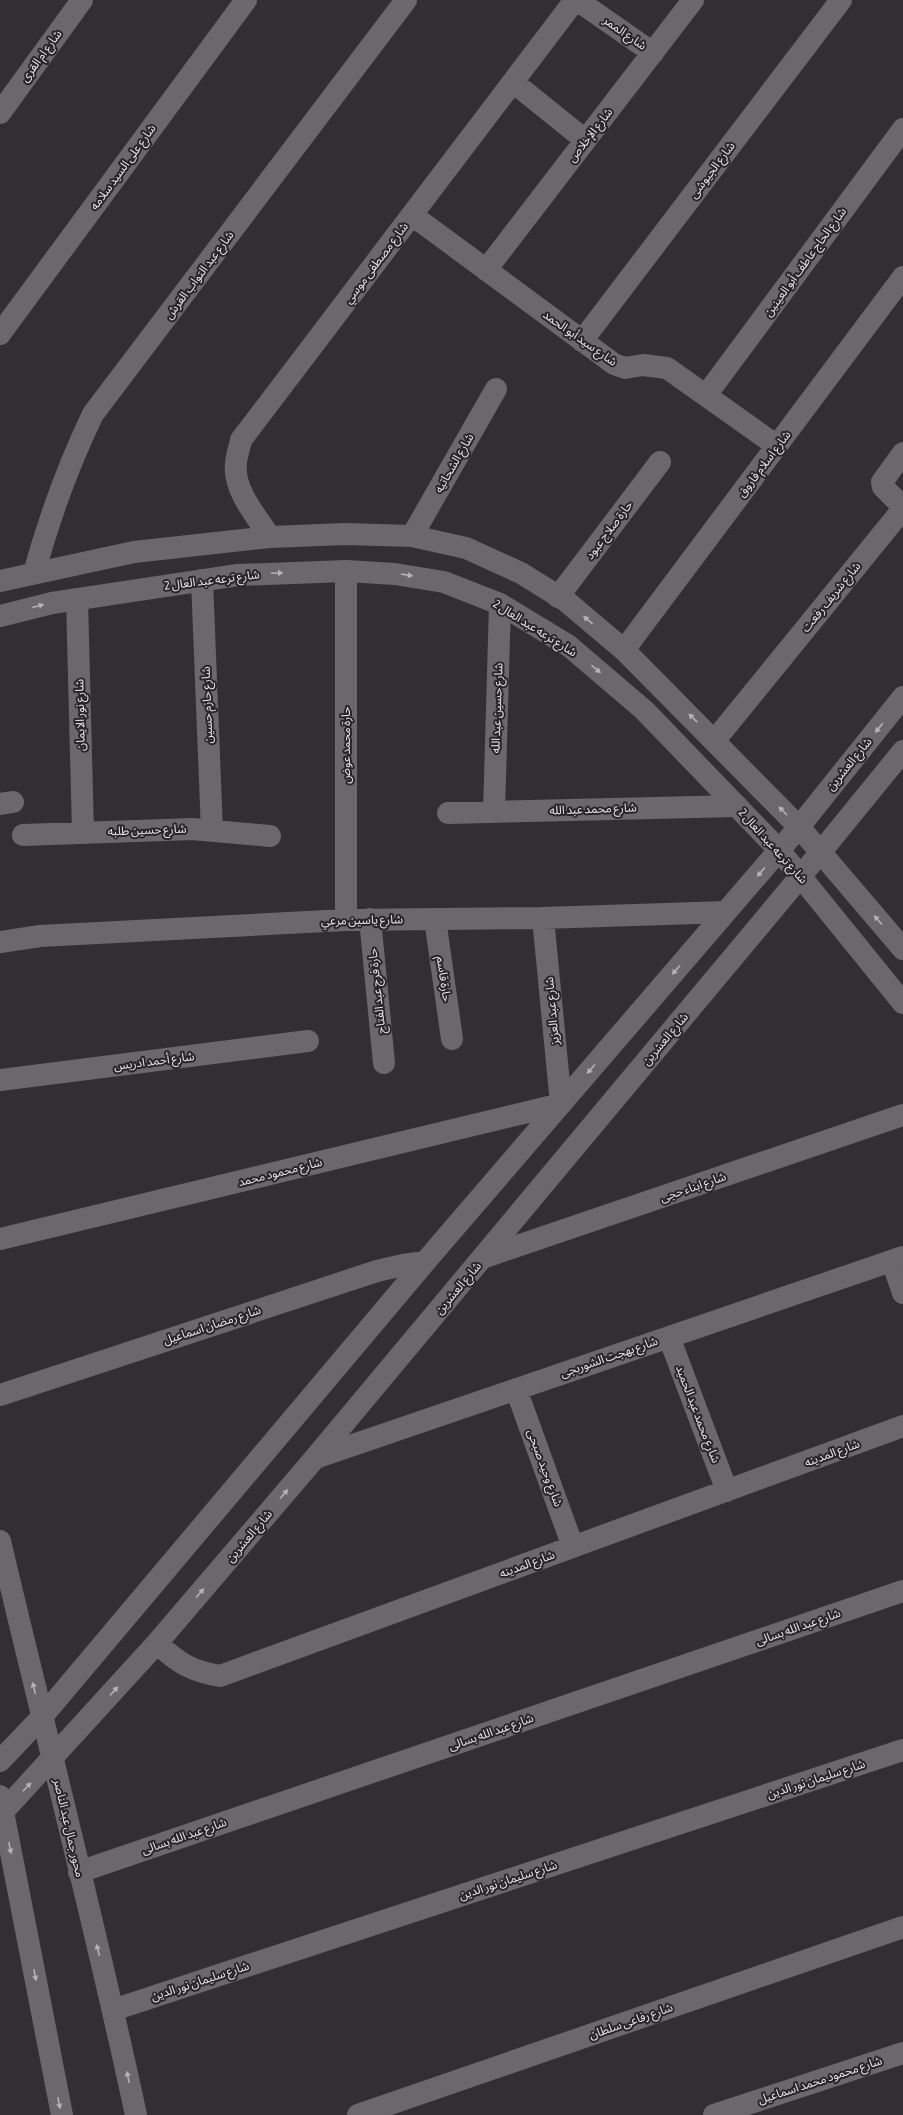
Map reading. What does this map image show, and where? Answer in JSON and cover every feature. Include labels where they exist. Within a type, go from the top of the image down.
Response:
[{"type":"street","name":"شارع ام القرى","points":[[0,112],[82,0]]},
{"type":"street","name":"شارع على السيد سلامه","points":[[0,334],[246,0]]},
{"type":"street","name":"شارع عبد التواب القرش","points":[[34,573],[58,493],[71,460],[93,414],[406,0]]},
{"type":"street","name":"شارع الممر","points":[[576,0],[653,53]]},
{"type":"street","name":"شارع مصطفى موسي","points":[[270,537],[250,507],[238,483],[235,465],[241,440],[576,0]]},
{"type":"street","name":"شارع الإخلاص","points":[[486,270],[693,0]]},
{"type":"street","name":"شارع الجيوشى","points":[[582,341],[841,0]]},
{"type":"street","points":[[513,82],[585,140]]},
{"type":"street","name":"شارع الحاج عاطف أبو العينين","points":[[707,394],[903,129]]},
{"type":"street","name":"شارع سيد أبو الحمد","points":[[412,215],[614,364],[625,368],[643,365],[667,368],[707,394],[777,446]]},
{"type":"street","name":"شارع اسلام فاروق","points":[[624,650],[903,277]]},
{"type":"street","name":"شارع الشحاتيه","points":[[412,536],[496,389]]},
{"type":"street","name":"شارع شريف رفعت","points":[[715,740],[902,510],[902,506],[883,487],[882,482],[903,453]]},
{"type":"street","name":"حارة صلاح عبود","points":[[558,597],[660,462]]},
{"type":"street","points":[[0,581],[134,552],[270,537],[345,534],[412,536],[466,548],[521,573],[558,597],[624,650],[715,740],[799,827],[903,949]]},
{"type":"street","name":"شارع ترعه عبد العال 2","points":[[0,616],[52,603],[238,574],[346,571],[395,574],[444,582],[500,604],[569,646],[632,700],[779,850],[801,875],[903,1002]]},
{"type":"street","name":"حارة محمد عوض","points":[[346,571],[346,920]]},
{"type":"street","name":"شارع حازم حسين","points":[[202,580],[212,831]]},
{"type":"street","name":"شارع نور الايمان","points":[[78,599],[83,832]]},
{"type":"street","name":"شارع حسين عبد الله","points":[[494,812],[500,604]]},
{"type":"street","name":"شارع العشرين","points":[[0,1761],[41,1718],[426,1262],[799,827],[903,697]]},
{"type":"street","name":"شارع العشرين","points":[[1,1807],[53,1759],[157,1643],[315,1458],[820,853],[903,750]]},
{"type":"street","name":"شارع محمد عبد الله","points":[[448,813],[737,806]]},
{"type":"street","name":"شارع حسين طلبه","points":[[23,835],[192,829],[270,836]]},
{"type":"street","name":"شارع ياسين مرعي","points":[[0,942],[40,936],[370,919],[543,918],[726,912]]},
{"type":"street","name":"شارع عبد العزيز","points":[[543,918],[561,1104]]},
{"type":"street","name":"حارة فرج عبد الفتاح","points":[[370,919],[384,1063]]},
{"type":"street","name":"حارة قاسم","points":[[436,919],[452,1039]]},
{"type":"street","name":"شارع أحمد ادريس","points":[[0,1080],[308,1041]]},
{"type":"street","name":"شارع محمود محمد","points":[[0,1239],[561,1104]]},
{"type":"street","name":"شارع ابناء حجى","points":[[482,1258],[903,1115]]},
{"type":"street","points":[[898,1259],[903,1293]]},
{"type":"street","name":"شارع بهجت الشوربجى","points":[[315,1458],[898,1259]]},
{"type":"street","name":"شارع رمضان اسماعيل","points":[[0,1395],[377,1271],[403,1265],[426,1262]]},
{"type":"street","name":"شارع محمد عبد الحميد","points":[[669,1337],[727,1491]]},
{"type":"street","name":"شارع وحيد صبحى","points":[[516,1389],[574,1547]]},
{"type":"street","name":"شارع المدينه","points":[[157,1643],[174,1659],[188,1667],[220,1676],[903,1426]]},
{"type":"street","name":"محور جمال عبد الناصر","points":[[0,1541],[41,1718],[53,1759],[113,2010],[136,2115]]},
{"type":"street","name":"شارع عبد الله بسالى","points":[[79,1872],[903,1591]]},
{"type":"street","name":"شارع سليمان نور الدين","points":[[113,2010],[903,1750]]},
{"type":"street","points":[[1,1807],[62,2115]]},
{"type":"street","name":"شارع رفاعى سلطان","points":[[358,2115],[903,1927]]},
{"type":"street","name":"شارع محمود محمد اسماعيل","points":[[714,2115],[758,2108],[903,2053]]}]
